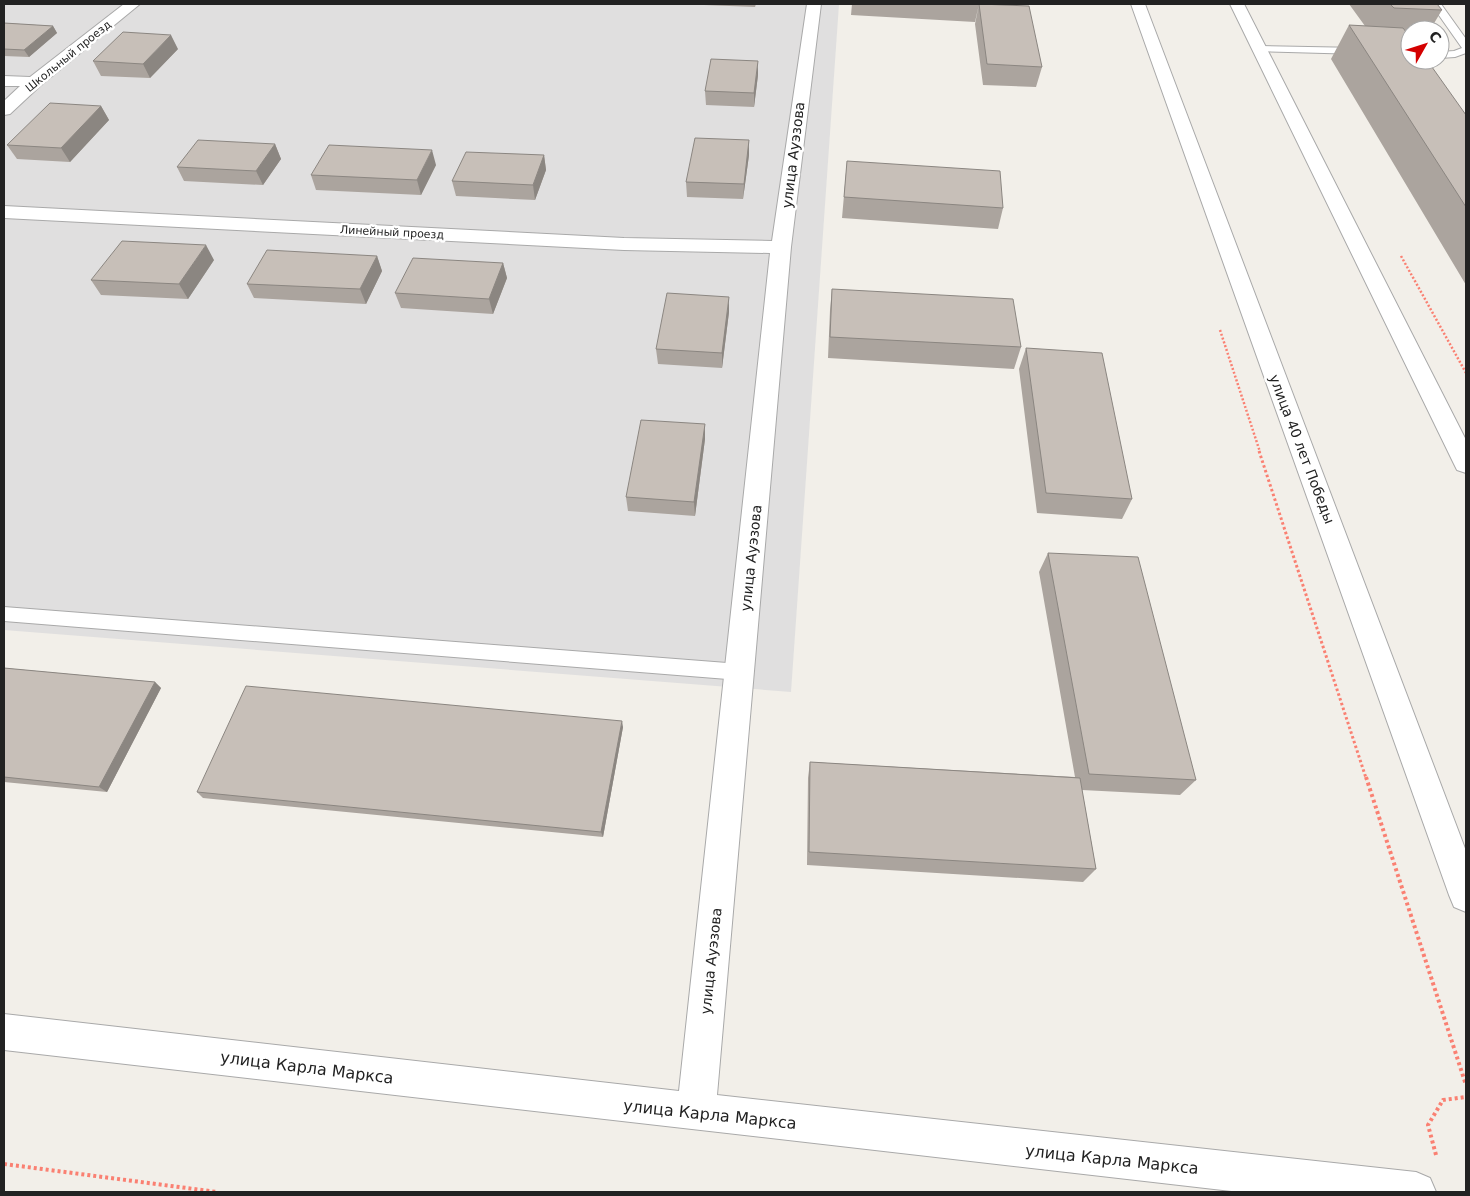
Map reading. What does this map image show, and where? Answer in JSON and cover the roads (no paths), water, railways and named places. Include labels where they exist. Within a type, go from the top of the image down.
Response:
[{"type":"street","name":"Школьный проезд","points":[[4,110],[34,82],[133,4]]},
{"type":"street","name":"улица Ауэзова","points":[[696,1112],[781,247],[814,4]]},
{"type":"street","name":"улица 40 лет Победы","points":[[1138,4],[1466,895]]},
{"type":"street","points":[[1236,4],[1466,464]]},
{"type":"street","points":[[4,81],[34,82]]},
{"type":"street","name":"Линейный проезд","points":[[4,212],[624,244],[781,247]]},
{"type":"street","name":"улица Карла Маркса","points":[[4,1032],[696,1112],[1427,1178]]},
{"type":"lane","points":[[1436,4],[1466,48],[1455,54],[1450,54]]},
{"type":"lane","points":[[1259,49],[1372,52]]},
{"type":"lane","points":[[4,614],[740,672]]}]
